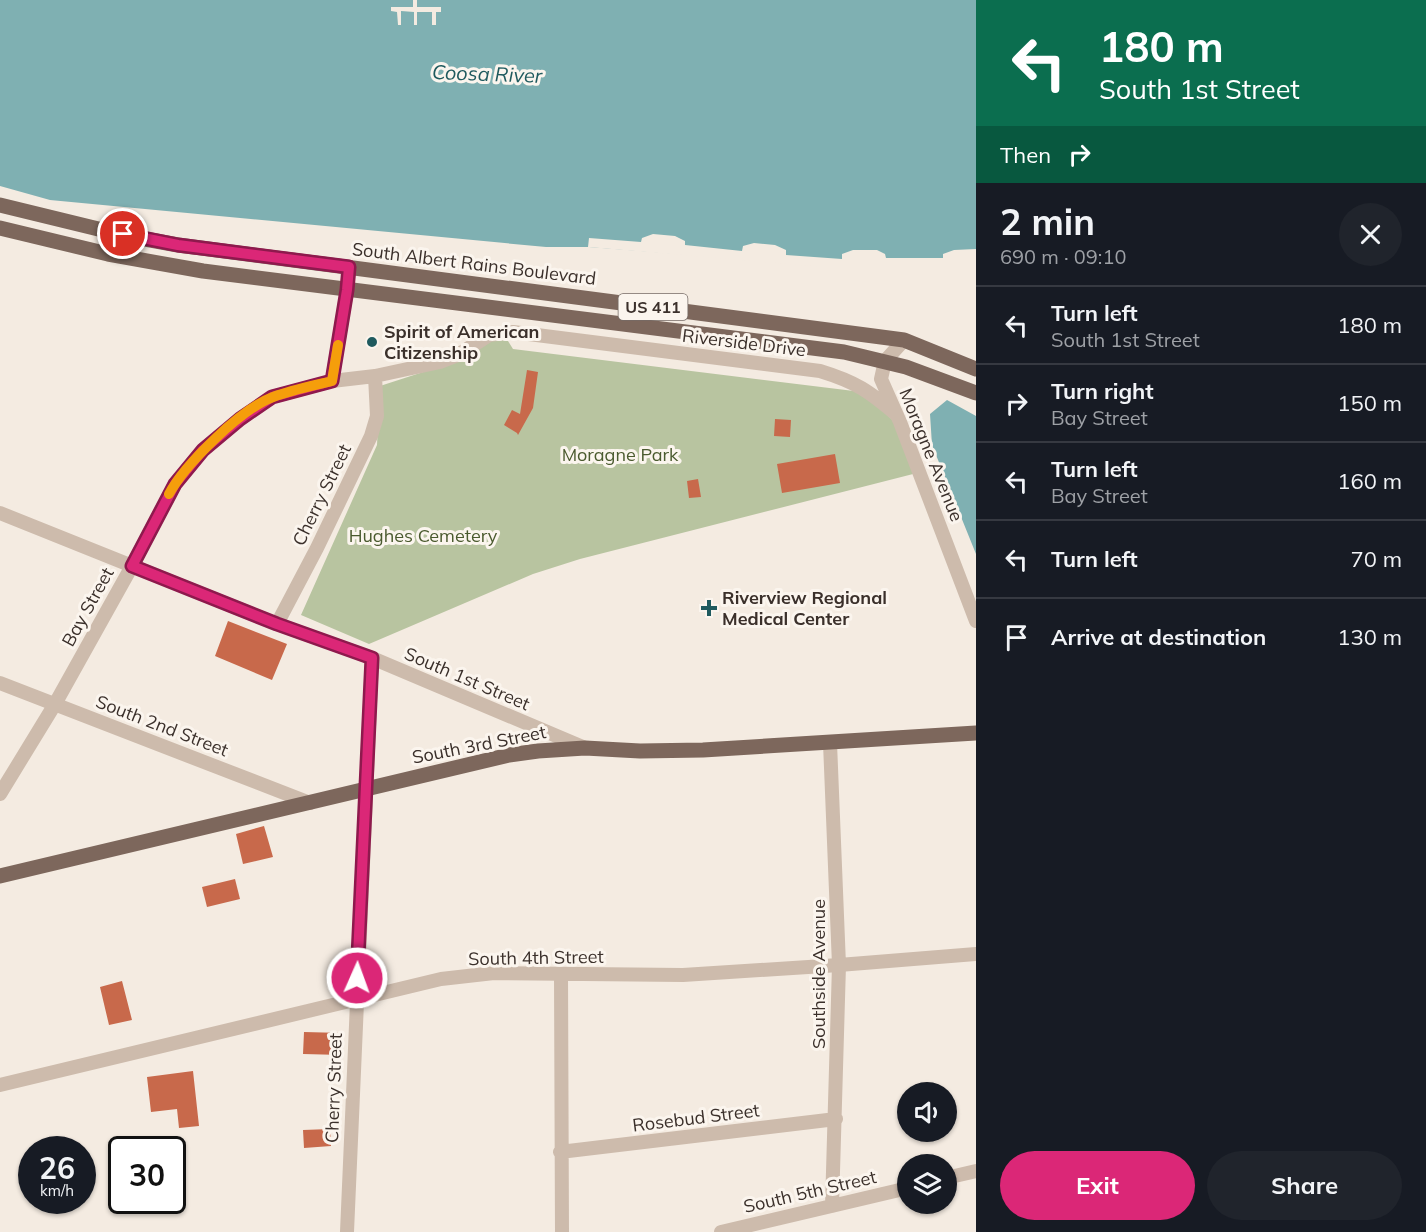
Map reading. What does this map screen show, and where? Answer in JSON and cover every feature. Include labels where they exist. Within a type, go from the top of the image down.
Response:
[{"type":"main road","name":"South Albert Rains Boulevard","points":[[0,205],[178,245],[904,340],[976,369]]},
{"type":"main road","name":"US 411","points":[[0,228],[135,260],[347,290],[843,352],[927,373],[976,393]]},
{"type":"main road","name":"South 3rd Street","points":[[0,876],[509,755],[585,748],[664,751],[976,733]]},
{"type":"street","points":[[332,381],[349,267]]},
{"type":"street","name":"Riverside Drive","points":[[332,381],[375,376],[440,362],[458,355],[489,335],[513,332],[820,371],[846,379],[870,392],[897,415]]},
{"type":"street","points":[[885,361],[904,340]]},
{"type":"street","name":"Moragne Avenue","points":[[885,361],[881,379],[976,621]]},
{"type":"street","name":"Cherry Street","points":[[277,624],[371,436],[377,416],[375,376]]},
{"type":"street","name":"Bay Street","points":[[0,794],[55,704],[175,484],[203,450],[240,419],[272,397],[332,381]]},
{"type":"street","name":"South 1st Street","points":[[0,513],[277,624],[372,658],[585,748]]},
{"type":"street","name":"Cherry Street","points":[[346,1232],[372,658]]},
{"type":"street","name":"South 2nd Street","points":[[0,683],[310,803]]},
{"type":"street","name":"Southside Avenue","points":[[830,742],[839,966],[832,1206]]},
{"type":"street","name":"South 4th Street","points":[[0,1085],[441,979],[494,973],[683,975],[839,966],[976,954]]},
{"type":"street","points":[[561,975],[562,1232]]},
{"type":"street","name":"Rosebud Street","points":[[560,1152],[836,1119]]},
{"type":"street","points":[[957,1176],[976,1172]]},
{"type":"street","name":"South 5th Street","points":[[722,1232],[897,1191]]},
{"type":"green space","name":"Moragne Park","points":[[502,338],[508,341],[513,349],[862,392],[897,424],[917,473],[580,559],[533,574],[369,644],[301,615],[377,445],[380,386],[454,362],[479,345]]},
{"type":"water","name":"Coosa River","points":[[0,0],[976,0],[976,265],[835,266],[589,247],[546,247],[50,200],[0,186]]},
{"type":"water","points":[[947,400],[976,416],[976,554],[932,445],[930,414]]},
{"type":"pier","points":[[413,0],[417,0],[417,7],[441,7],[441,12],[436,12],[436,25],[432,25],[432,12],[417,12],[417,25],[414,25],[414,12],[401,11],[401,25],[398,25],[397,12],[391,11],[391,7],[413,7]]},
{"type":"pier","points":[[653,234],[675,236],[685,241],[685,245],[742,251],[743,246],[754,243],[775,245],[786,250],[786,255],[842,259],[842,254],[853,250],[877,250],[885,254],[886,258],[943,258],[943,254],[954,250],[976,249],[976,268],[835,268],[588,247],[589,238],[641,242],[642,238]]},
{"type":"building","points":[[527,370],[538,372],[533,408],[518,435],[504,425],[512,410],[520,414]]},
{"type":"building","points":[[775,419],[791,420],[790,437],[774,436]]},
{"type":"building","points":[[835,454],[840,483],[782,493],[777,464]]},
{"type":"building","points":[[698,479],[701,497],[689,498],[687,481]]},
{"type":"building","points":[[228,621],[287,644],[272,680],[215,656]]},
{"type":"building","points":[[264,826],[273,857],[243,864],[236,834]]},
{"type":"building","points":[[235,879],[240,899],[207,907],[202,887]]},
{"type":"building","points":[[122,981],[132,1020],[109,1025],[100,987]]},
{"type":"building","points":[[304,1032],[343,1033],[342,1055],[303,1054]]},
{"type":"building","points":[[193,1071],[199,1126],[179,1128],[177,1109],[151,1112],[147,1077]]},
{"type":"building","points":[[330,1129],[331,1146],[304,1148],[303,1130]]},
{"type":"slow traffic","points":[[169,494],[203,450],[240,419],[272,397],[332,381],[338,345]]},
{"type":"place","name":"Spirit of American Citizenship","points":[[372,342]]},
{"type":"place","name":"Riverview Regional Medical Center","points":[[709,608]]},
{"type":"route","points":[[123,234],[178,245],[349,267],[332,381],[272,397],[240,419],[203,450],[175,484],[132,566],[277,624],[372,658],[357,978]]},
{"type":"park label","name":"Hughes Cemetery","points":[[423,536]]}]
